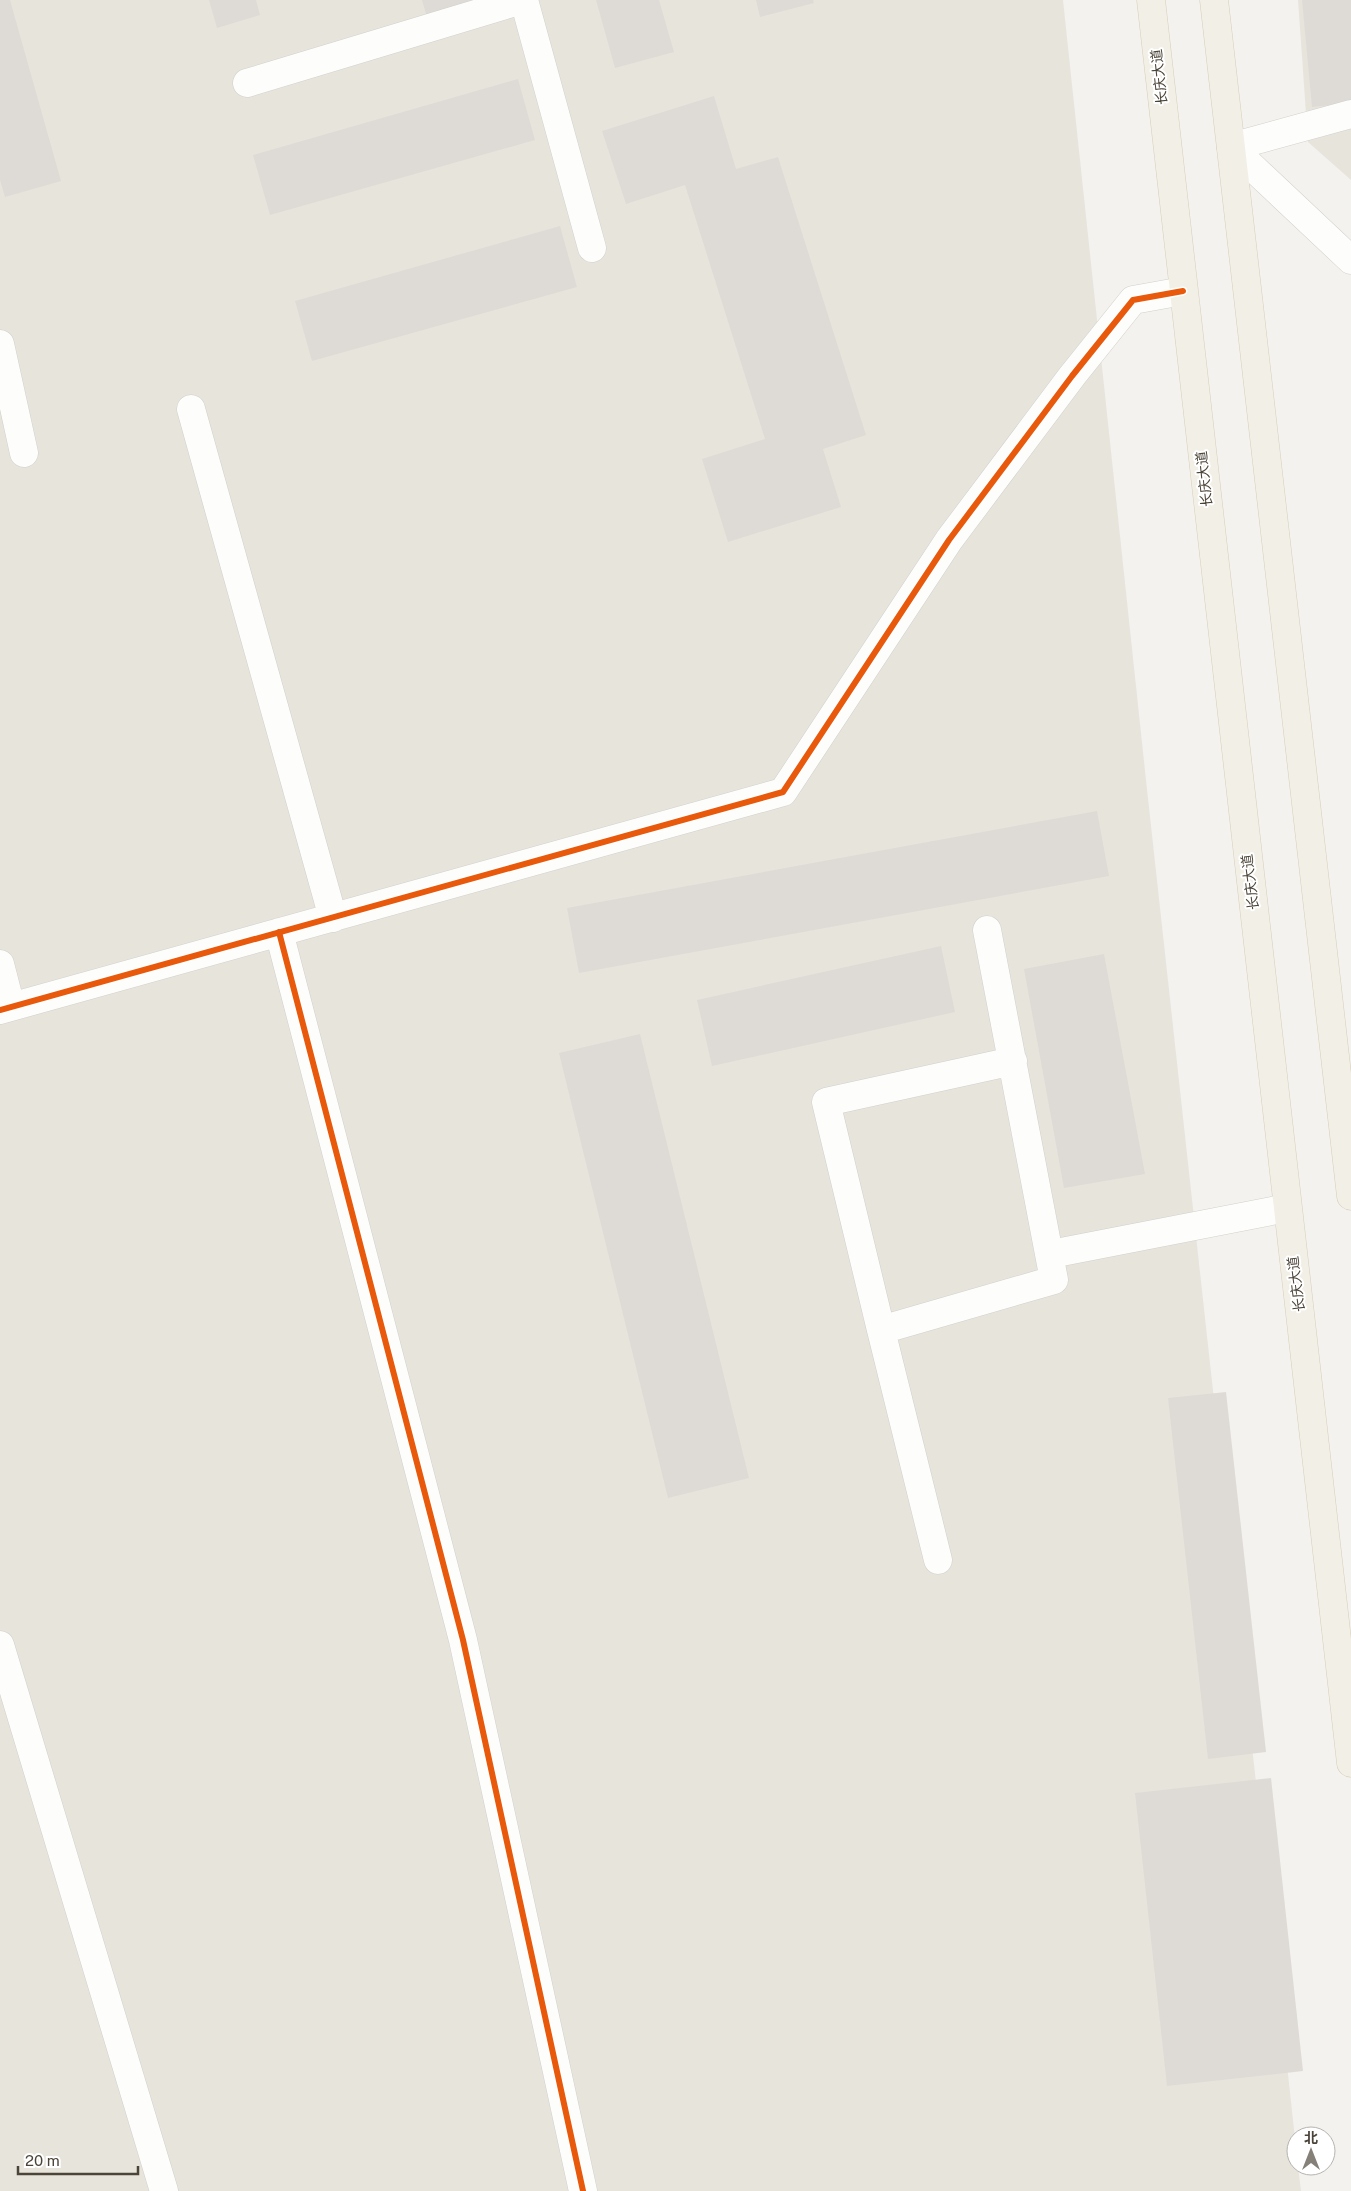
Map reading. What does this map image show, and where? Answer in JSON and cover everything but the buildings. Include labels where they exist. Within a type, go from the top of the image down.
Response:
[{"type":"main road","name":"长庆大道","points":[[1151,0],[1351,1763]]},
{"type":"main road","points":[[1214,0],[1351,1196]]},
{"type":"street","points":[[247,83],[523,0],[592,248]]},
{"type":"street","points":[[1231,147],[1351,114]]},
{"type":"street","points":[[1231,147],[1351,260]]},
{"type":"street","points":[[0,964],[6,1009],[783,792],[950,540],[1072,376],[1133,300],[1183,291]]},
{"type":"street","points":[[0,344],[24,453]]},
{"type":"street","points":[[191,409],[333,918]]},
{"type":"street","points":[[881,1330],[1054,1280],[1051,1254],[987,930]]},
{"type":"street","points":[[279,932],[463,1640],[583,2191]]},
{"type":"street","points":[[938,1560],[826,1102],[1013,1061]]},
{"type":"street","points":[[1051,1254],[1288,1208]]},
{"type":"street","points":[[0,1645],[164,2191]]},
{"type":"shaded area","points":[[0,0],[1063,0],[1146,780],[1294,2126],[1286,2126],[1286,2176],[1299,2176],[1301,2191],[0,2191]]},
{"type":"shaded area","points":[[1298,0],[1351,0],[1351,180],[1308,142]]},
{"type":"cycle path","points":[[0,1010],[783,792],[949,540],[1072,376],[1133,300],[1183,291]]},
{"type":"cycle path","points":[[279,932],[463,1640],[583,2191]]}]
